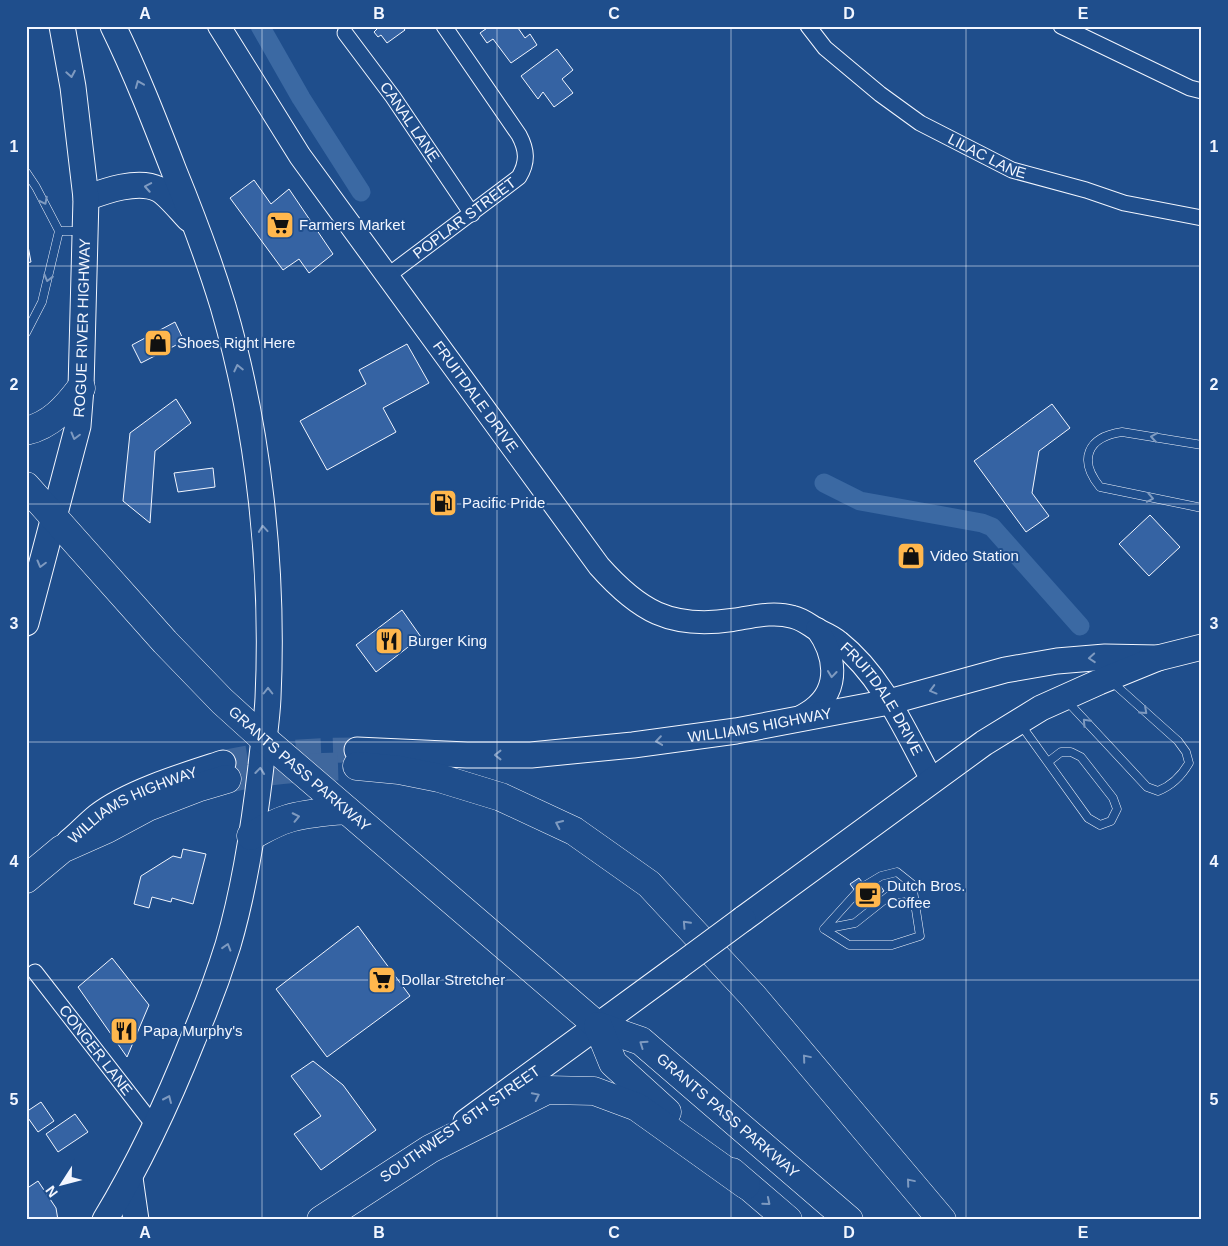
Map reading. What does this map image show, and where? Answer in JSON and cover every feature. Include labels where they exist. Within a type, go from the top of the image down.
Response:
[{"type":"highway","points":[[26,431],[42,426],[55,418],[81,388]]},
{"type":"highway","name":"GRANTS PASS PARKWAY","points":[[26,486],[165,642],[222,701],[264,739],[598,1026],[641,1041],[849,1220]]},
{"type":"highway","points":[[357,758],[399,770],[439,778],[501,797],[574,830],[649,884],[753,996],[942,1220]]},
{"type":"highway","name":"WILLIAMS HIGHWAY","points":[[26,879],[62,849],[107,829],[148,807],[191,790],[225,771]]},
{"type":"highway","points":[[251,836],[287,818],[346,810]]},
{"type":"highway","name":"GRANTS PASS PARKWAY","points":[[598,1026],[613,1063],[746,1185]]},
{"type":"highway","points":[[430,1149],[547,1090],[594,1092],[637,1107],[746,1185],[788,1220]]},
{"type":"highway","name":"SOUTHWEST 6TH STREET","points":[[321,1220],[430,1149]]},
{"type":"main road","name":"ROGUE RIVER HIGHWAY","points":[[26,622],[78,426],[81,388],[86,198],[73,88],[62,26]]},
{"type":"main road","points":[[106,1220],[156,1128],[204,1014],[228,946],[243,883],[257,806],[268,700],[269,607],[260,489],[239,371],[223,307],[197,229],[132,65],[113,26]]},
{"type":"main road","points":[[86,198],[111,190],[142,185],[158,189],[197,229]]},
{"type":"main road","name":"WILLIAMS HIGHWAY","points":[[598,1026],[984,743],[1041,708],[1107,678],[1158,658],[1202,647]]},
{"type":"main road","name":"WILLIAMS HIGHWAY","points":[[357,758],[530,755],[642,744],[736,730],[889,702],[1005,670],[1057,660],[1105,657],[1158,658]]},
{"type":"main road","name":"SOUTHWEST 6TH STREET","points":[[430,1149],[598,1026]]},
{"type":"main road","points":[[130,1178],[136,1220]]},
{"type":"street","name":"FRUITDALE DRIVE","points":[[219,26],[300,156],[386,277],[599,566],[617,587],[642,606],[672,619],[696,623],[765,614],[790,616],[805,621],[837,640],[874,679],[889,702],[932,780]]},
{"type":"street","name":"POPLAR STREET","points":[[386,277],[520,177],[524,169],[526,159],[525,146],[520,135],[444,26]]},
{"type":"street","name":"LILAC LANE","points":[[808,26],[825,48],[880,94],[920,123],[1012,170],[1086,190],[1124,203],[1202,218]]},
{"type":"street","points":[[1061,26],[1190,88],[1202,91]]},
{"type":"street","name":"CANAL LANE","points":[[345,33],[393,98],[472,214]]},
{"type":"street","name":"FRUITDALE DRIVE","points":[[797,719],[814,709],[823,699],[830,686],[832,661],[824,639],[817,629]]},
{"type":"street","name":"CONGER LANE","points":[[35,972],[156,1128]]},
{"type":"lane","points":[[26,172],[36,186],[59,231],[42,302],[26,333]]},
{"type":"lane","points":[[59,231],[85,231]]},
{"type":"lane","points":[[1202,445],[1122,432],[1102,438],[1094,444],[1088,452],[1087,460],[1093,478],[1100,487],[1202,508]]},
{"type":"lane","points":[[1064,698],[1147,786],[1158,791],[1167,788],[1184,772],[1189,763],[1186,752],[1178,741],[1107,678]]},
{"type":"lane","points":[[1018,722],[1088,818],[1100,825],[1111,821],[1117,809],[1113,798],[1081,757],[1071,752],[1061,752],[1048,762]]},
{"type":"lane","points":[[896,872],[912,884],[918,911],[920,936],[892,945],[849,945],[824,929],[861,888],[881,876],[896,872]]},
{"type":"lane","points":[[824,929],[855,923],[889,896],[907,893],[918,911]]},
{"type":"building","points":[[375,26],[402,26],[405,30],[387,43],[381,35],[378,37],[374,32],[377,29]]},
{"type":"building","points":[[490,26],[521,26],[518,28],[525,38],[530,34],[537,45],[511,63],[493,39],[487,43],[480,33]]},
{"type":"building","points":[[557,49],[573,70],[562,79],[573,93],[554,107],[543,92],[538,99],[521,76]]},
{"type":"building","points":[[254,180],[271,204],[289,189],[333,254],[309,273],[299,259],[283,270],[230,198]]},
{"type":"building","points":[[26,235],[31,262],[26,263]]},
{"type":"building","name":"Shoes Right Here","points":[[175,322],[184,341],[141,363],[132,345]]},
{"type":"building","points":[[407,344],[429,383],[383,408],[396,432],[327,470],[300,421],[366,384],[359,370]]},
{"type":"building","points":[[176,399],[191,423],[155,451],[150,523],[123,501],[130,433]]},
{"type":"building","points":[[1052,404],[1070,428],[1039,451],[1032,493],[1049,516],[1026,532],[974,461]]},
{"type":"building","points":[[213,468],[215,487],[178,492],[174,473]]},
{"type":"building","points":[[1150,515],[1180,547],[1149,576],[1119,544]]},
{"type":"building","name":"Burger King","points":[[402,610],[421,637],[376,672],[356,645]]},
{"type":"building","points":[[183,849],[206,854],[193,904],[172,898],[171,902],[152,897],[149,908],[134,904],[141,876],[173,856],[181,858]]},
{"type":"building","name":"Dutch Bros. Coffee","points":[[859,878],[865,886],[875,878],[884,891],[873,899],[878,905],[869,911],[850,884]]},
{"type":"building","points":[[358,926],[410,996],[327,1057],[276,989]]},
{"type":"building","name":"Papa Murphy's","points":[[112,958],[149,1005],[127,1057],[78,987]]},
{"type":"building","points":[[313,1061],[343,1085],[376,1130],[321,1170],[294,1134],[321,1116],[291,1076]]},
{"type":"building","points":[[41,1102],[54,1121],[38,1132],[26,1115],[26,1112]]},
{"type":"building","points":[[75,1114],[88,1132],[58,1152],[46,1134]]},
{"type":"building","points":[[38,1181],[56,1208],[58,1220],[26,1220],[26,1189]]},
{"type":"waterway","points":[[260,26],[301,98],[361,192]]},
{"type":"waterway","points":[[824,483],[860,501],[982,523],[992,527],[1080,626]]},
{"type":"tunnel","points":[[223,763],[290,753],[357,750]]},
{"type":"tunnel","points":[[227,779],[291,769],[357,766]]},
{"type":"place","name":"Farmers Market","points":[[280,225]]},
{"type":"place","name":"Shoes Right Here","points":[[158,343]]},
{"type":"place","name":"Pacific Pride","points":[[443,503]]},
{"type":"place","name":"Video Station","points":[[911,556]]},
{"type":"place","name":"Burger King","points":[[389,641]]},
{"type":"place","name":"Dutch Bros. Coffee","points":[[868,895]]},
{"type":"place","name":"Dollar Stretcher","points":[[382,980]]},
{"type":"place","name":"Papa Murphy's","points":[[124,1031]]}]
